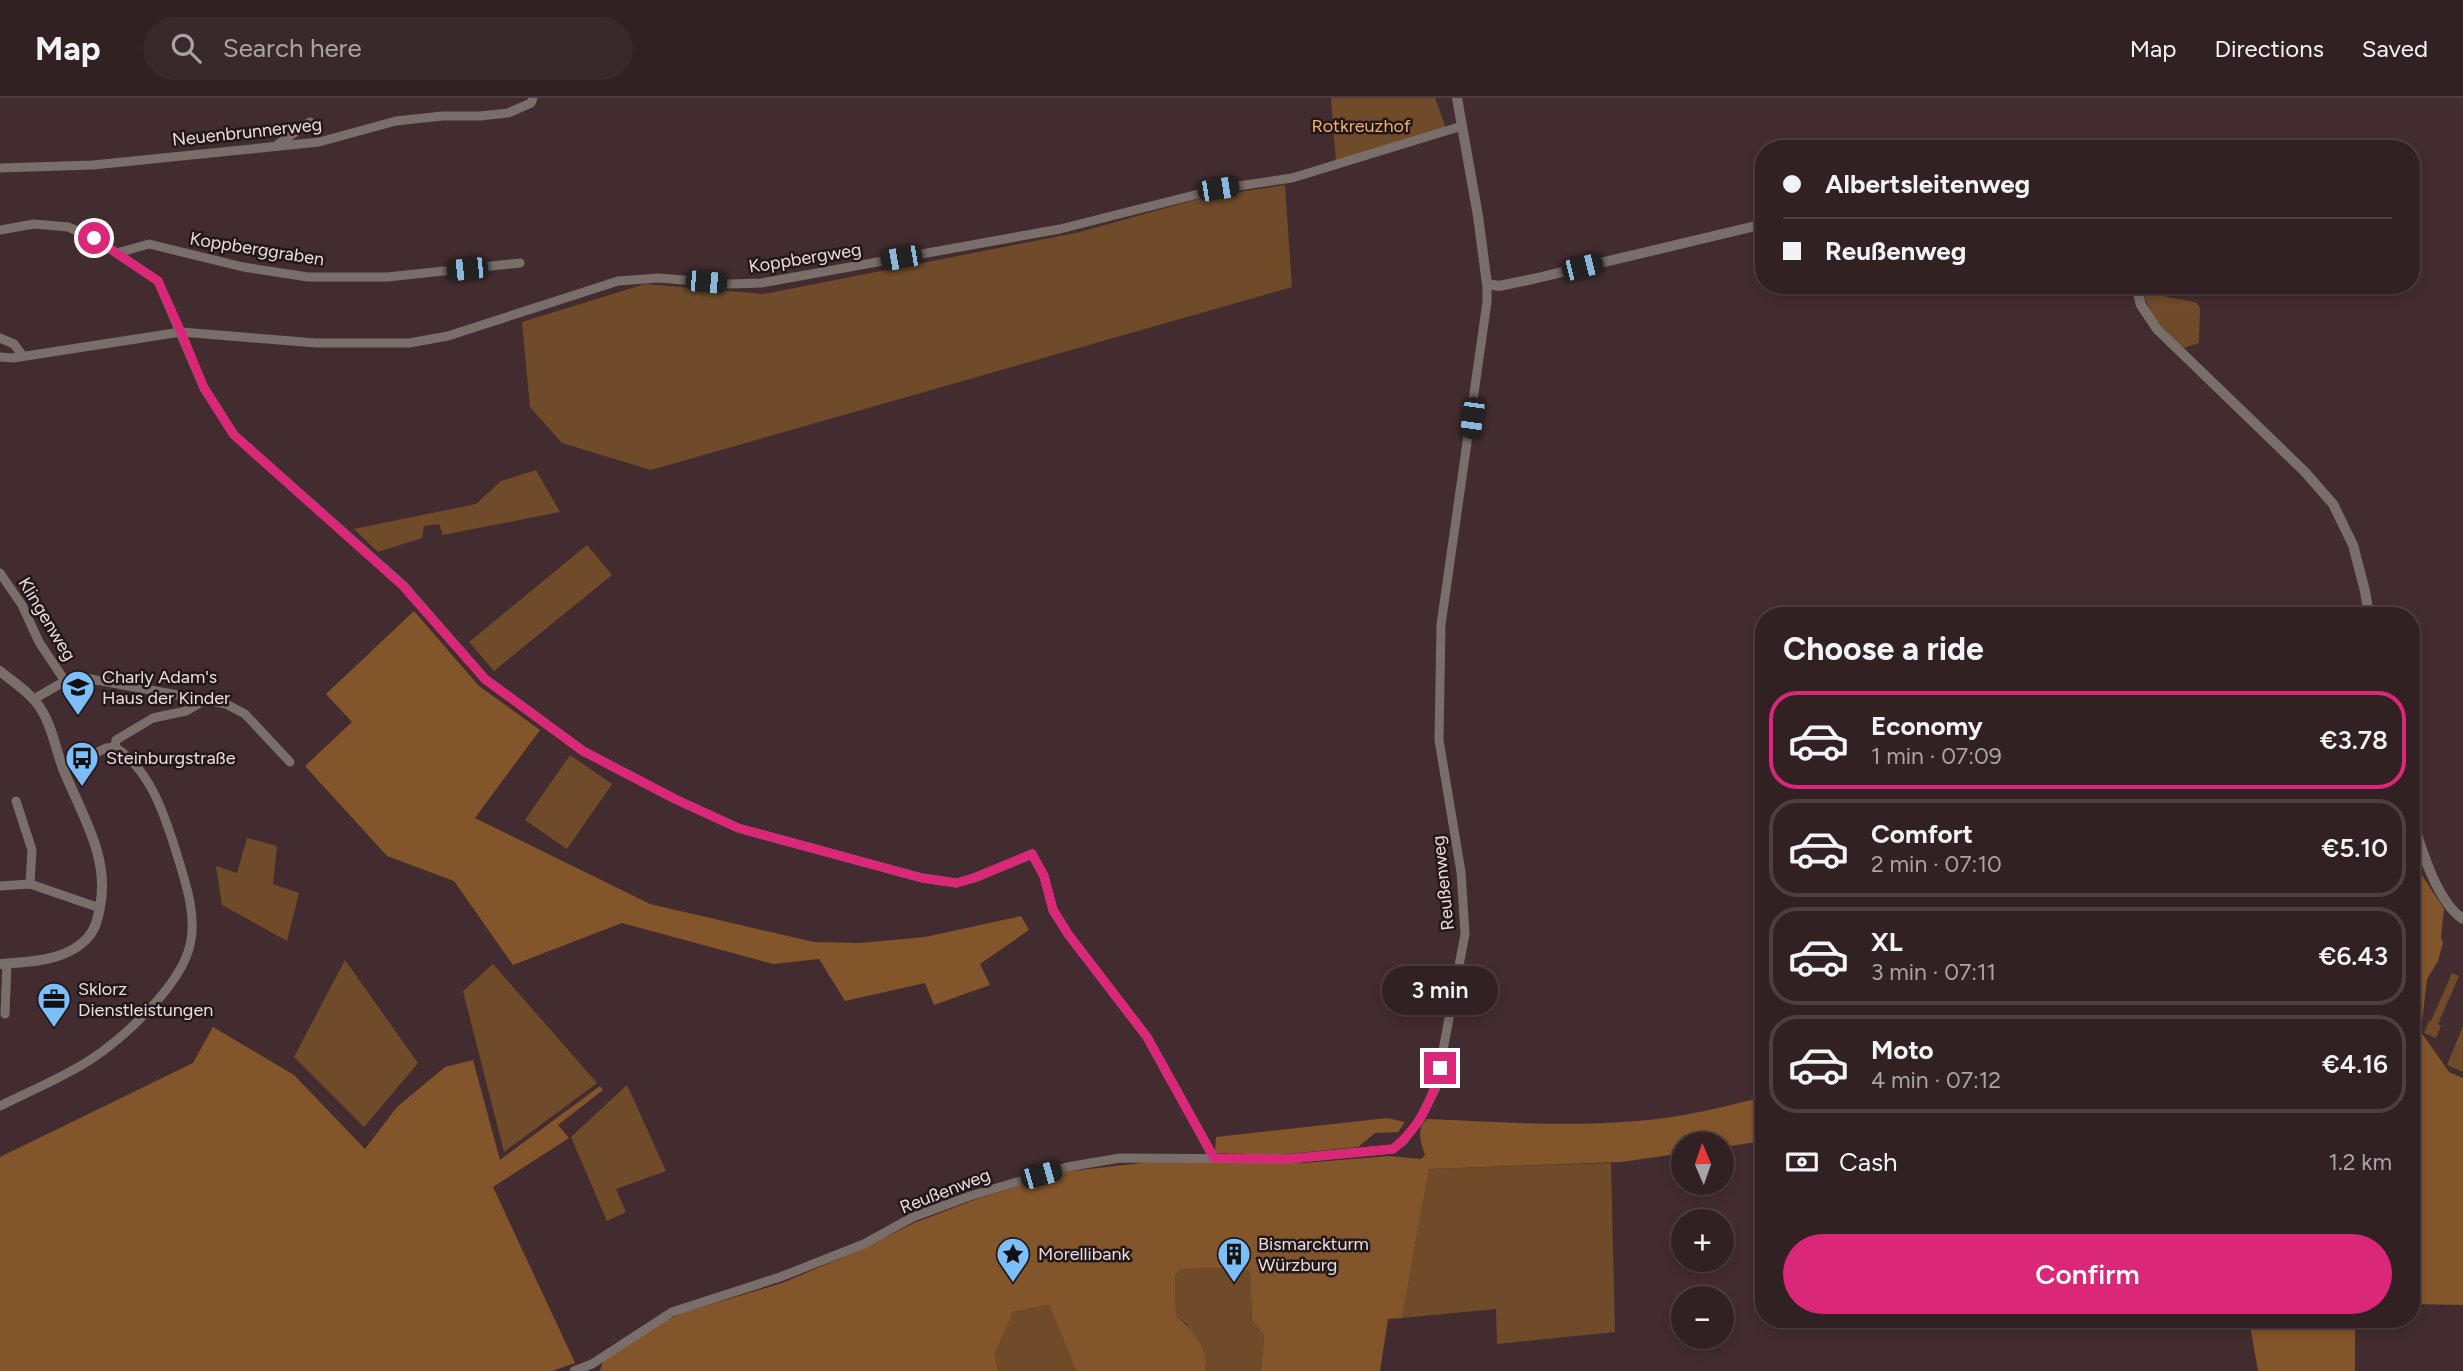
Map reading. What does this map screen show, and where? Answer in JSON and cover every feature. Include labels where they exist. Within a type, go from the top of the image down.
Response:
[{"type":"street","name":"Neuenbrunnerweg","points":[[0,168],[93,165],[319,142],[397,121],[508,113],[531,103],[533,98]]},
{"type":"street","points":[[1457,98],[1487,284],[1499,286],[1533,279],[1755,226]]},
{"type":"street","points":[[274,147],[310,122]]},
{"type":"street","name":"Koppbergweg","points":[[0,357],[23,356],[181,332],[316,343],[409,343],[448,336],[618,281],[659,278],[729,284],[761,283],[1060,229],[1218,189],[1292,178],[1462,126]]},
{"type":"street","points":[[0,230],[34,224],[68,228],[94,238],[158,281],[204,388],[234,435],[403,586],[485,679],[583,751],[738,828],[922,878],[956,883],[1032,854],[1044,876],[1053,910],[1068,934],[1147,1037],[1214,1158]]},
{"type":"street","name":"Koppberggraben","points":[[117,253],[149,244],[243,267],[308,277],[387,277],[520,263]]},
{"type":"street","name":"Reußenweg","points":[[574,1371],[592,1364],[672,1312],[780,1277],[864,1244],[913,1217],[970,1196],[1067,1167],[1121,1158],[1288,1159],[1393,1149],[1403,1141],[1419,1121],[1436,1087],[1465,934],[1461,872],[1439,740],[1441,625],[1472,418],[1487,284]]},
{"type":"street","points":[[2138,294],[2141,305],[2157,329],[2305,472],[2333,504],[2353,545],[2367,607]]},
{"type":"street","points":[[0,338],[15,344],[23,356]]},
{"type":"street","name":"Klingenweg","points":[[0,573],[22,605],[39,642],[65,681]]},
{"type":"street","points":[[0,671],[34,699],[43,712],[63,769],[89,828],[102,870],[103,891],[97,920],[90,935],[73,950],[51,957],[4,963],[5,1014]]},
{"type":"street","name":"Klingenweg","points":[[34,699],[65,681],[85,678],[226,704],[245,714],[290,762]]},
{"type":"street","points":[[115,747],[116,740],[153,718],[186,711],[205,700]]},
{"type":"street","points":[[63,769],[106,748],[115,747]]},
{"type":"street","points":[[0,1106],[89,1060],[108,1047],[169,988],[190,945],[192,915],[161,804],[141,773],[115,747]]},
{"type":"street","points":[[16,801],[32,850],[30,884]]},
{"type":"street","points":[[2420,845],[2426,864],[2451,908],[2463,919]]},
{"type":"street","points":[[0,886],[30,884],[100,908]]},
{"type":"green space","name":"Rotkreuzhof","points":[[1331,98],[1435,98],[1446,128],[1336,163]]},
{"type":"green space","points":[[1285,185],[1292,287],[651,470],[562,443],[530,407],[522,322],[645,284],[764,294],[1080,232],[1205,197]]},
{"type":"green space","points":[[2159,294],[2197,303],[2200,308],[2199,343],[2184,348],[2157,320],[2144,295]]},
{"type":"green space","points":[[536,470],[560,512],[443,535],[439,524],[424,526],[422,538],[378,552],[354,529],[476,504],[501,481]]},
{"type":"green space","points":[[587,545],[612,575],[494,671],[469,642]]},
{"type":"green space","points":[[570,755],[612,784],[567,849],[525,820]]},
{"type":"green space","points":[[247,838],[277,846],[273,884],[299,893],[287,941],[222,905],[216,866],[237,873]]},
{"type":"green space","points":[[345,960],[418,1063],[364,1127],[294,1057]]},
{"type":"green space","points":[[493,964],[597,1083],[504,1152],[463,991]]},
{"type":"green space","points":[[2452,973],[2459,976],[2438,1024],[2441,1026],[2436,1038],[2424,1033]]},
{"type":"green space","points":[[2463,1026],[2463,1072],[2447,1065]]},
{"type":"green space","points":[[627,1085],[666,1171],[616,1189],[626,1212],[607,1221],[571,1137]]},
{"type":"green space","points":[[1611,1163],[1615,1332],[1497,1344],[1496,1309],[1402,1318],[1429,1169]]},
{"type":"green space","points":[[1225,1268],[1250,1271],[1252,1320],[1264,1336],[1261,1371],[1205,1371],[1206,1365],[1187,1324],[1176,1316],[1175,1275],[1182,1269]]},
{"type":"green space","points":[[1049,1305],[1076,1371],[998,1371],[995,1354],[1013,1312]]},
{"type":"shaded area","points":[[414,611],[479,686],[540,730],[475,818],[650,904],[814,942],[860,943],[925,937],[1021,916],[1029,930],[980,964],[990,985],[934,1005],[925,983],[845,1001],[819,959],[773,964],[622,923],[513,965],[454,881],[387,856],[305,766],[352,722],[326,694]]},
{"type":"shaded area","points":[[2420,872],[2444,909],[2441,937],[2443,943],[2438,961],[2427,979],[2421,1032],[2449,1072],[2463,1078],[2463,1305],[2420,1304]]},
{"type":"shaded area","points":[[213,1027],[294,1075],[365,1149],[397,1107],[445,1067],[473,1060],[500,1160],[600,1086],[603,1090],[558,1125],[569,1138],[493,1187],[575,1363],[552,1371],[0,1371],[0,1157],[193,1063]]},
{"type":"shaded area","points":[[1755,1099],[1755,1142],[1734,1145],[1734,1132],[1671,1132],[1671,1155],[1622,1162],[1429,1169],[1402,1318],[1388,1319],[1380,1371],[1261,1371],[1264,1336],[1252,1320],[1250,1271],[1225,1268],[1182,1269],[1175,1275],[1176,1316],[1198,1340],[1205,1356],[1205,1371],[1076,1371],[1049,1305],[1013,1312],[995,1354],[998,1371],[600,1371],[604,1358],[650,1328],[682,1313],[782,1283],[865,1248],[914,1223],[977,1199],[1063,1172],[1150,1162],[1304,1163],[1389,1156],[1421,1159],[1425,1155],[1420,1132],[1427,1119],[1584,1124],[1653,1120]]},
{"type":"shaded area","points":[[1387,1118],[1405,1122],[1398,1132],[1375,1133],[1358,1147],[1278,1155],[1215,1153],[1216,1137]]},
{"type":"shaded area","points":[[2250,1328],[2355,1328],[2355,1371],[2258,1371]]},
{"type":"place","name":"Charly Adam's Haus der Kinder","points":[[78,717]]},
{"type":"place","name":"Steinburgstraße","points":[[82,788]]},
{"type":"place","name":"Sklorz Dienstleistungen","points":[[54,1029]]},
{"type":"place","name":"Morellibank","points":[[1013,1284]]},
{"type":"place","name":"Bismarckturm Würzburg","points":[[1234,1284]]},
{"type":"route","points":[[94,238],[158,281],[204,388],[234,435],[403,586],[485,679],[583,751],[738,828],[922,878],[956,883],[1032,854],[1044,876],[1053,910],[1068,934],[1147,1037],[1214,1158],[1288,1159],[1393,1149],[1419,1121],[1436,1087],[1440,1068]]}]
